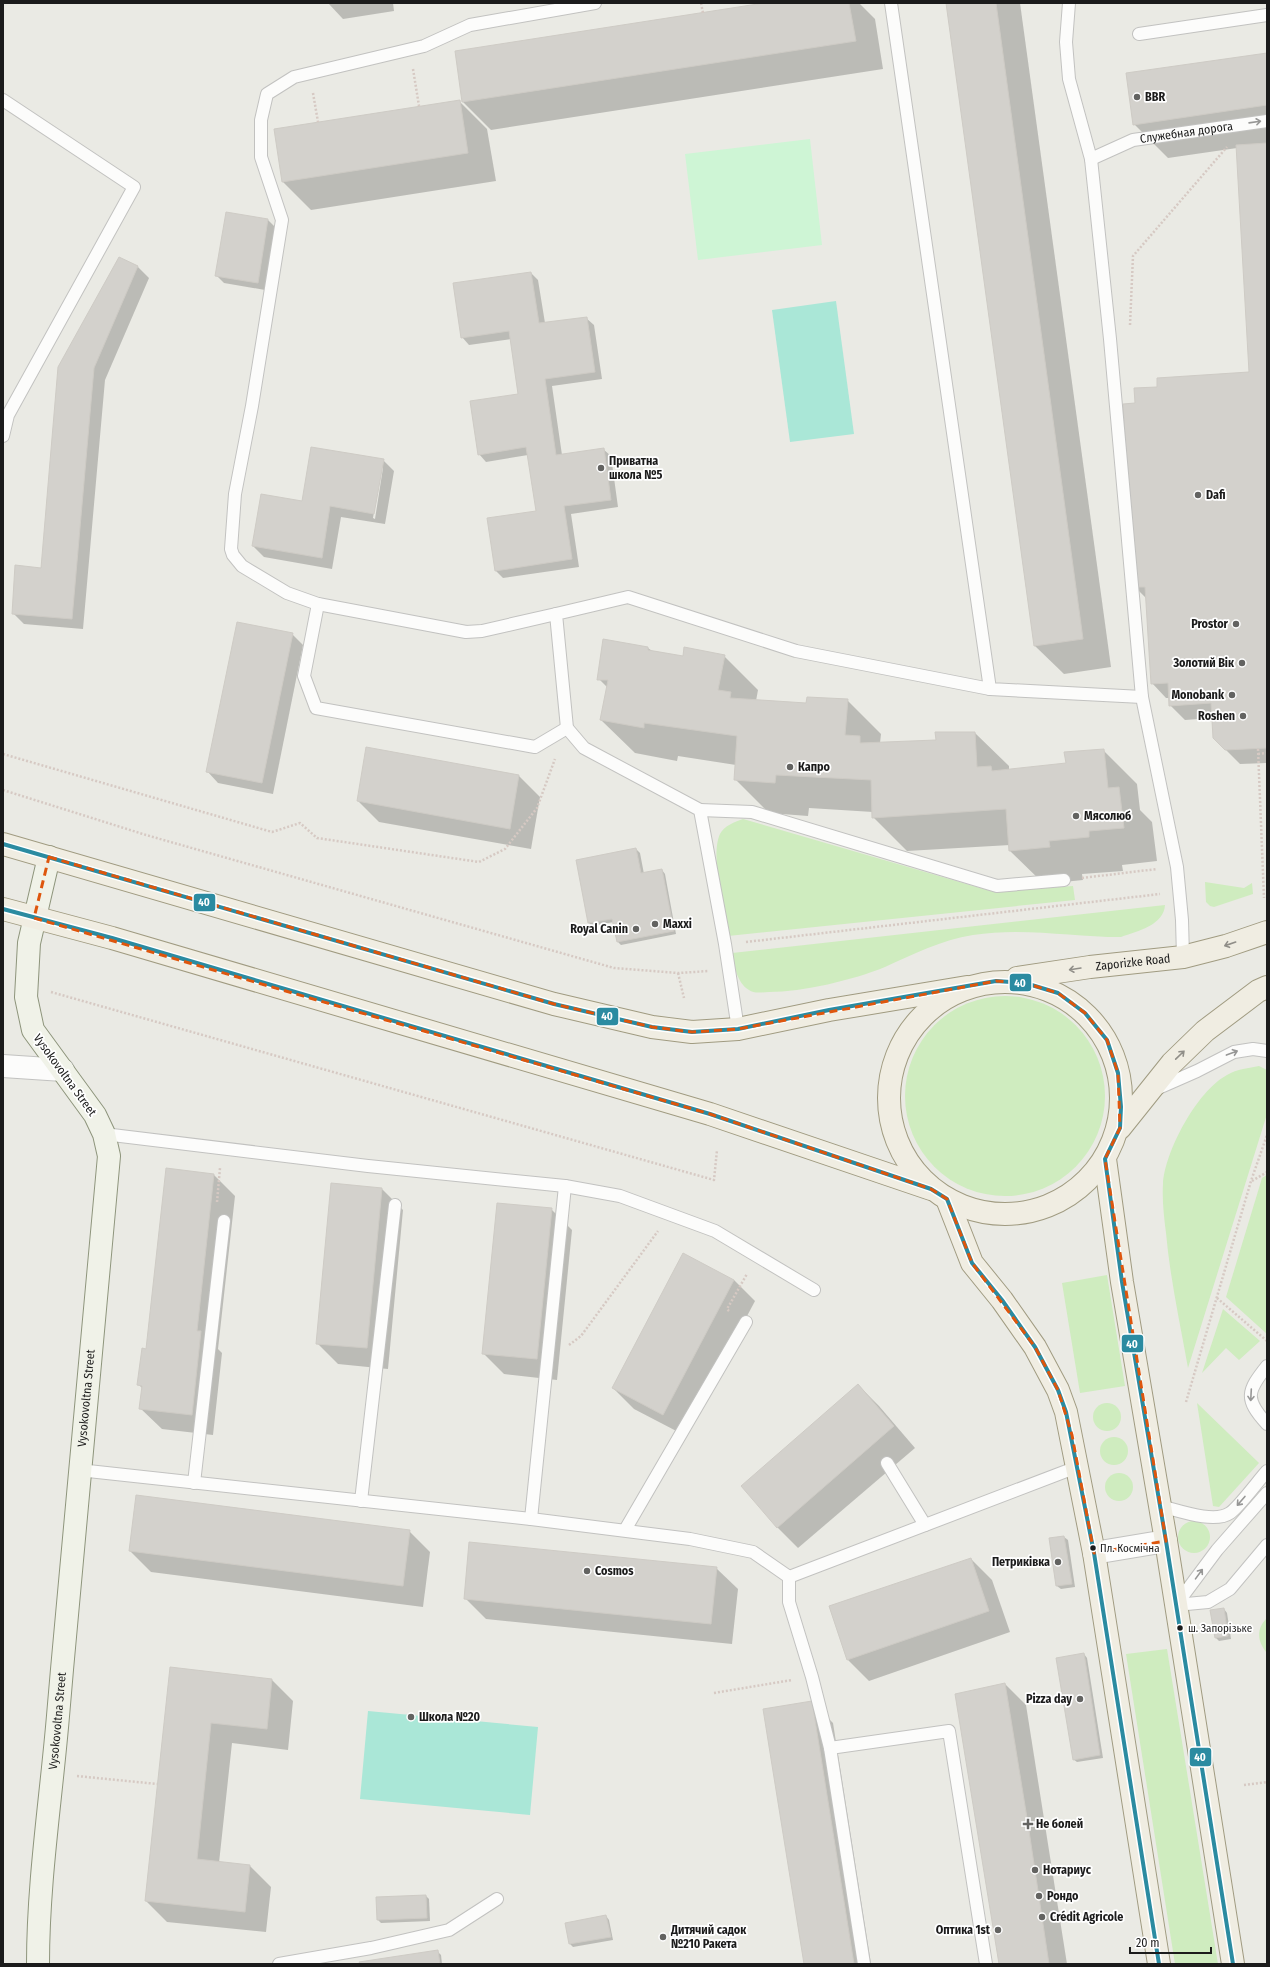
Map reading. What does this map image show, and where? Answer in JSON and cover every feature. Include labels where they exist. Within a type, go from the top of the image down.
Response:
[{"type":"main road","points":[[3,844],[49,856],[554,1004],[652,1027],[692,1032],[738,1030],[829,1010],[996,981],[1025,983],[1058,993],[1086,1014],[1107,1040],[1118,1072],[1121,1107],[1120,1128]]},
{"type":"main road","name":"Vysokovoltna Street","points":[[38,1964],[38,1922],[53,1773],[78,1470],[108,1156],[104,1134],[95,1115],[33,1030],[26,997],[29,943],[49,856]]},
{"type":"main road","points":[[3,909],[112,938],[710,1114],[939,1194],[975,1211],[1005,1215],[1034,1212],[1062,1200],[1086,1182],[1105,1158],[1120,1128],[1172,1063],[1205,1031],[1258,991],[1267,986]]},
{"type":"main road","name":"Zaporizke Road","points":[[996,981],[1090,967],[1183,957],[1226,946],[1267,932]]},
{"type":"main road","points":[[967,987],[942,1000],[914,1024],[896,1056],[888,1092],[891,1128],[906,1162],[939,1194],[972,1263],[1002,1300],[1023,1330],[1052,1378],[1066,1412],[1094,1553],[1159,1964]]},
{"type":"main road","points":[[1105,1158],[1122,1282],[1166,1541],[1233,1964]]},
{"type":"street","points":[[3,1066],[63,1070]]},
{"type":"street","points":[[1094,1553],[1166,1541]]},
{"type":"lane","points":[[595,3],[470,25],[424,46],[294,77],[267,94],[261,120],[261,158],[282,220],[252,406],[235,494],[230,549],[236,559],[249,570],[287,593],[318,604],[466,632],[482,631],[628,597],[796,651],[990,689],[1142,697]]},
{"type":"lane","points":[[891,3],[990,689]]},
{"type":"lane","points":[[1069,3],[1066,42],[1069,80],[1091,159],[1110,338],[1142,697],[1178,867],[1183,957]]},
{"type":"lane","points":[[1139,34],[1267,15]]},
{"type":"lane","points":[[3,100],[134,187],[8,415],[3,436]]},
{"type":"lane","name":"Служебная дорога","points":[[1091,159],[1133,140],[1267,121]]},
{"type":"lane","points":[[318,604],[304,676],[316,708],[535,747],[567,728]]},
{"type":"lane","points":[[556,614],[567,728],[584,748],[700,810],[752,812],[997,886],[1064,880]]},
{"type":"lane","points":[[700,810],[725,944],[738,1030]]},
{"type":"lane","points":[[1146,1094],[1197,1071],[1234,1052],[1253,1049],[1267,1051]]},
{"type":"lane","points":[[104,1134],[222,1149],[565,1186],[620,1196],[715,1231],[814,1290]]},
{"type":"lane","points":[[531,1519],[565,1186]]},
{"type":"lane","points":[[361,1501],[395,1205]]},
{"type":"lane","points":[[194,1483],[224,1221]]},
{"type":"lane","points":[[625,1530],[746,1322]]},
{"type":"lane","points":[[1267,1366],[1252,1388],[1250,1400],[1254,1410],[1267,1424]]},
{"type":"lane","points":[[886,1463],[925,1525]]},
{"type":"lane","points":[[789,1577],[1078,1468]]},
{"type":"lane","points":[[78,1470],[531,1519],[690,1539],[753,1552],[789,1577]]},
{"type":"lane","points":[[1160,1506],[1212,1518],[1220,1517],[1230,1513],[1267,1471]]},
{"type":"lane","points":[[1176,1605],[1217,1550],[1267,1493]]},
{"type":"lane","points":[[1176,1605],[1208,1602],[1230,1589],[1267,1545]]},
{"type":"lane","points":[[789,1577],[789,1602],[812,1677],[830,1748],[864,1964]]},
{"type":"lane","points":[[830,1748],[949,1732],[986,1964]]},
{"type":"lane","points":[[279,1964],[371,1948],[449,1930],[497,1899]]},
{"type":"path","points":[[701,3],[703,12]]},
{"type":"path","points":[[410,49],[419,106]]},
{"type":"path","points":[[309,74],[318,122]]},
{"type":"path","points":[[1110,338],[1131,324],[1133,256],[1232,141]]},
{"type":"path","points":[[3,754],[272,832],[300,823],[317,838],[479,862],[505,849],[537,808],[567,728]]},
{"type":"path","points":[[1258,749],[1264,898]]},
{"type":"path","points":[[1258,754],[1267,753]]},
{"type":"path","points":[[3,790],[160,840],[614,968],[678,974],[729,970]]},
{"type":"path","points":[[1064,880],[1178,867]]},
{"type":"path","points":[[725,944],[1180,892]]},
{"type":"path","points":[[678,974],[684,998]]},
{"type":"path","points":[[47,991],[714,1180],[717,1150]]},
{"type":"path","points":[[1186,1402],[1251,1181],[1267,1135]]},
{"type":"path","points":[[222,1149],[216,1212],[224,1221]]},
{"type":"path","points":[[1251,1181],[1267,1172]]},
{"type":"path","points":[[547,1360],[581,1336],[670,1214]]},
{"type":"path","points":[[746,1322],[727,1309],[756,1256]]},
{"type":"path","points":[[1217,1298],[1267,1341]]},
{"type":"path","points":[[714,1693],[812,1677]]},
{"type":"path","points":[[53,1773],[157,1784]]},
{"type":"path","points":[[1244,1785],[1267,1782]]},
{"type":"highlighted area","points":[[49,857],[554,1004],[652,1027],[692,1032],[738,1029],[996,981],[1025,983],[1058,993],[1085,1013],[1107,1040],[1118,1073],[1120,1128],[1105,1159],[1166,1541],[1094,1553],[1072,1435],[1058,1390],[1035,1347],[972,1263],[947,1199],[931,1189],[710,1114],[34,918]]},
{"type":"green space","points":[[810,139],[822,245],[698,260],[685,154]]},
{"type":"green space","points":[[836,301],[854,434],[790,442],[772,310]]},
{"type":"green space","points":[[743,819],[994,892],[1073,886],[1075,900],[728,936],[717,869],[717,843],[720,834],[724,829]]},
{"type":"green space","points":[[1205,882],[1244,888],[1252,883],[1253,894],[1214,907],[1210,906],[1206,902]]},
{"type":"green space","points":[[1165,905],[1164,912],[1155,922],[1142,930],[1121,937],[1028,932],[973,935],[950,940],[917,952],[872,972],[812,988],[797,990],[751,991],[745,987],[739,978],[732,953]]},
{"type":"green space","points":[[995,996],[1015,996],[1034,1000],[1052,1007],[1069,1018],[1083,1032],[1098,1058],[1105,1086],[1105,1106],[1101,1125],[1094,1143],[1083,1160],[1069,1174],[1052,1185],[1034,1192],[1015,1196],[995,1196],[976,1192],[958,1185],[941,1174],[927,1160],[916,1143],[909,1125],[905,1106],[905,1086],[909,1067],[916,1049],[927,1032],[941,1018],[958,1007],[976,1000]]},
{"type":"green space","points":[[1259,1066],[1267,1070],[1267,1114],[1188,1368],[1168,1250],[1163,1196],[1165,1170],[1176,1139],[1184,1123],[1205,1094],[1227,1075],[1235,1071]]},
{"type":"green space","points":[[1267,1175],[1267,1334],[1226,1297],[1262,1178]]},
{"type":"green space","points":[[1107,1275],[1125,1386],[1080,1393],[1062,1283]]},
{"type":"green space","points":[[1223,1309],[1260,1341],[1239,1360],[1226,1348],[1202,1373]]},
{"type":"green space","points":[[1107,1403],[1117,1407],[1121,1417],[1117,1427],[1107,1431],[1097,1427],[1093,1417],[1097,1407]]},
{"type":"green space","points":[[1197,1403],[1259,1463],[1219,1507],[1213,1506]]},
{"type":"green space","points":[[1114,1437],[1124,1441],[1128,1451],[1124,1461],[1114,1465],[1104,1461],[1100,1451],[1104,1441]]},
{"type":"green space","points":[[1119,1473],[1129,1477],[1133,1487],[1129,1497],[1119,1501],[1109,1497],[1105,1487],[1109,1477]]},
{"type":"green space","points":[[1194,1521],[1205,1526],[1210,1537],[1205,1548],[1194,1553],[1183,1548],[1178,1537],[1183,1526]]},
{"type":"green space","points":[[1267,1618],[1267,1653],[1261,1644],[1259,1635],[1261,1626]]},
{"type":"green space","points":[[1167,1649],[1218,1964],[1175,1964],[1126,1654]]},
{"type":"green space","points":[[368,1711],[538,1727],[530,1815],[360,1799]]},
{"type":"building","points":[[764,3],[849,3],[856,41],[462,102],[455,51]]},
{"type":"building","points":[[946,3],[996,3],[1083,639],[1034,646]]},
{"type":"building","points":[[1267,53],[1267,105],[1133,125],[1126,73]]},
{"type":"building","points":[[460,100],[468,153],[282,182],[274,129]]},
{"type":"building","name":"Dafi","points":[[1267,143],[1267,748],[1225,750],[1213,738],[1211,703],[1169,706],[1168,683],[1151,684],[1145,587],[1134,587],[1123,404],[1135,403],[1134,388],[1157,387],[1157,378],[1249,372],[1236,145]]},
{"type":"building","points":[[226,212],[268,219],[258,283],[215,276]]},
{"type":"building","points":[[119,257],[138,266],[94,368],[72,619],[12,614],[15,565],[41,568],[58,367]]},
{"type":"building","points":[[531,272],[539,323],[587,317],[595,372],[545,379],[556,455],[604,448],[611,500],[564,506],[572,559],[495,571],[487,518],[536,511],[526,447],[478,455],[470,401],[518,394],[509,331],[461,338],[453,283]]},
{"type":"building","points":[[311,447],[384,459],[374,514],[330,506],[322,558],[252,546],[261,494],[302,501]]},
{"type":"building","points":[[237,622],[293,633],[262,783],[206,772]]},
{"type":"building","points":[[603,639],[648,647],[648,650],[683,656],[684,647],[725,655],[718,690],[731,692],[730,698],[806,703],[807,697],[848,699],[845,735],[860,736],[860,743],[936,740],[935,732],[975,732],[977,767],[991,766],[992,771],[1066,763],[1064,752],[1104,749],[1108,788],[1119,787],[1124,828],[1089,831],[1089,837],[1049,841],[1050,847],[1009,851],[1006,809],[872,818],[871,780],[776,775],[775,783],[734,780],[737,736],[644,723],[644,728],[600,720],[608,680],[597,680]]},
{"type":"building","points":[[366,747],[519,775],[510,829],[357,801]]},
{"type":"building","points":[[636,848],[641,873],[662,869],[674,931],[617,942],[612,919],[588,923],[576,860]]},
{"type":"building","points":[[166,1168],[214,1174],[197,1331],[201,1331],[192,1415],[139,1409],[142,1386],[137,1385],[142,1348],[146,1349]]},
{"type":"building","points":[[331,1183],[382,1188],[367,1348],[316,1344]]},
{"type":"building","points":[[497,1203],[552,1208],[537,1359],[482,1354]]},
{"type":"building","points":[[683,1253],[734,1280],[663,1415],[612,1388]]},
{"type":"building","points":[[858,1384],[894,1426],[777,1528],[741,1486]]},
{"type":"building","points":[[136,1495],[410,1530],[403,1586],[129,1551]]},
{"type":"building","points":[[1064,1536],[1072,1584],[1056,1586],[1049,1538]]},
{"type":"building","points":[[469,1542],[717,1567],[711,1624],[464,1599]]},
{"type":"building","points":[[971,1558],[989,1611],[847,1660],[829,1606]]},
{"type":"building","points":[[1224,1608],[1228,1636],[1215,1638],[1210,1610]]},
{"type":"building","points":[[1084,1653],[1100,1755],[1073,1760],[1056,1658]]},
{"type":"building","points":[[170,1667],[272,1679],[267,1729],[211,1723],[197,1859],[250,1865],[245,1912],[145,1901]]},
{"type":"building","points":[[1005,1683],[1049,1964],[999,1964],[955,1694]]},
{"type":"building","points":[[812,1701],[854,1964],[804,1964],[763,1709]]},
{"type":"building","points":[[426,1895],[427,1918],[377,1920],[376,1897]]},
{"type":"building","points":[[606,1915],[611,1937],[569,1944],[565,1923]]},
{"type":"building","points":[[438,1950],[440,1964],[360,1964],[359,1962]]},
{"type":"transit line","name":"40","points":[[3,844],[554,1004],[652,1027],[692,1032],[738,1029],[829,1010],[996,981],[1025,983],[1058,993],[1085,1013],[1107,1040],[1118,1073],[1121,1107],[1120,1128],[1105,1159],[1122,1282],[1166,1541],[1233,1964]]},
{"type":"transit line","name":"40","points":[[3,909],[112,938],[710,1114],[931,1189],[947,1199],[972,1263],[1002,1300],[1035,1347],[1058,1390],[1066,1412],[1094,1553],[1159,1964]]},
{"type":"place","name":"BBR","points":[[1137,97]]},
{"type":"place","name":"Приватна школа №5","points":[[601,468]]},
{"type":"place","name":"Dafi","points":[[1198,495]]},
{"type":"place","name":"Prostor","points":[[1236,624]]},
{"type":"place","name":"Золотий Вік","points":[[1242,663]]},
{"type":"place","name":"Monobank","points":[[1232,695]]},
{"type":"place","name":"Roshen","points":[[1243,716]]},
{"type":"place","name":"Капро","points":[[790,767]]},
{"type":"place","name":"Мясолюб","points":[[1076,816]]},
{"type":"place","name":"Maxxi","points":[[655,924]]},
{"type":"place","name":"Royal Canin","points":[[636,929]]},
{"type":"place","name":"Пл. Космічна","points":[[1093,1548]]},
{"type":"place","name":"Петриківка","points":[[1058,1562]]},
{"type":"place","name":"Cosmos","points":[[587,1571]]},
{"type":"place","name":"ш. Запорізьке","points":[[1180,1628]]},
{"type":"place","name":"Pizza day","points":[[1080,1699]]},
{"type":"place","name":"Школа №20","points":[[411,1717]]},
{"type":"place","name":"Не болей","points":[[1028,1824]]},
{"type":"place","name":"Нотариус","points":[[1035,1870]]},
{"type":"place","name":"Рондо","points":[[1039,1896]]},
{"type":"place","name":"Crédit Agricole","points":[[1042,1917]]},
{"type":"place","name":"Оптика 1st","points":[[998,1930]]},
{"type":"place","name":"Дитячий садок №210 Ракета","points":[[663,1937]]}]
